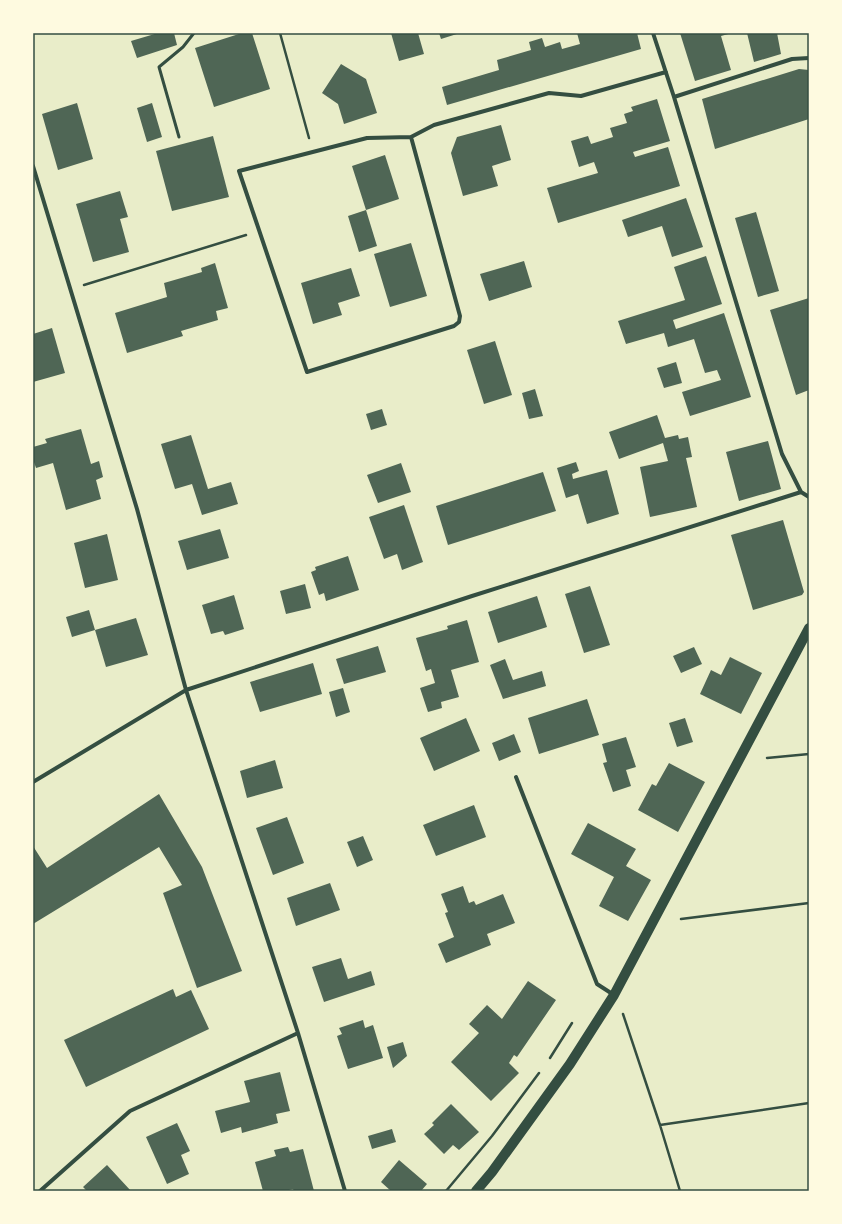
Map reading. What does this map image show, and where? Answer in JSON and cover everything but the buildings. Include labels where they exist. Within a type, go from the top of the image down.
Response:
[{"type":"main road","points":[[476,1191],[492,1172],[565,1070],[614,995],[809,628]]},
{"type":"street","points":[[653,33],[674,97],[782,454],[801,492],[809,498]]},
{"type":"street","points":[[674,97],[792,59],[809,58]]},
{"type":"street","points":[[411,137],[460,316],[459,322],[454,326],[307,372],[239,171],[367,138],[411,137],[434,125],[549,93],[581,96],[666,72]]},
{"type":"street","points":[[33,166],[137,509],[186,690],[298,1033],[345,1191]]},
{"type":"street","points":[[33,782],[186,690],[472,596],[801,492]]},
{"type":"street","points":[[516,777],[598,984],[614,995]]},
{"type":"street","points":[[40,1191],[130,1111],[298,1033]]},
{"type":"lane","points":[[179,137],[159,67],[183,47],[194,33]]},
{"type":"path","points":[[280,33],[304,121]]},
{"type":"path","points":[[71,289],[241,236]]},
{"type":"path","points":[[767,758],[809,754]]},
{"type":"path","points":[[681,919],[809,903]]},
{"type":"path","points":[[614,995],[626,1020],[680,1191]]},
{"type":"path","points":[[548,1060],[573,1022]]},
{"type":"path","points":[[446,1191],[492,1136],[544,1067]]},
{"type":"path","points":[[660,1124],[809,1103]]}]
